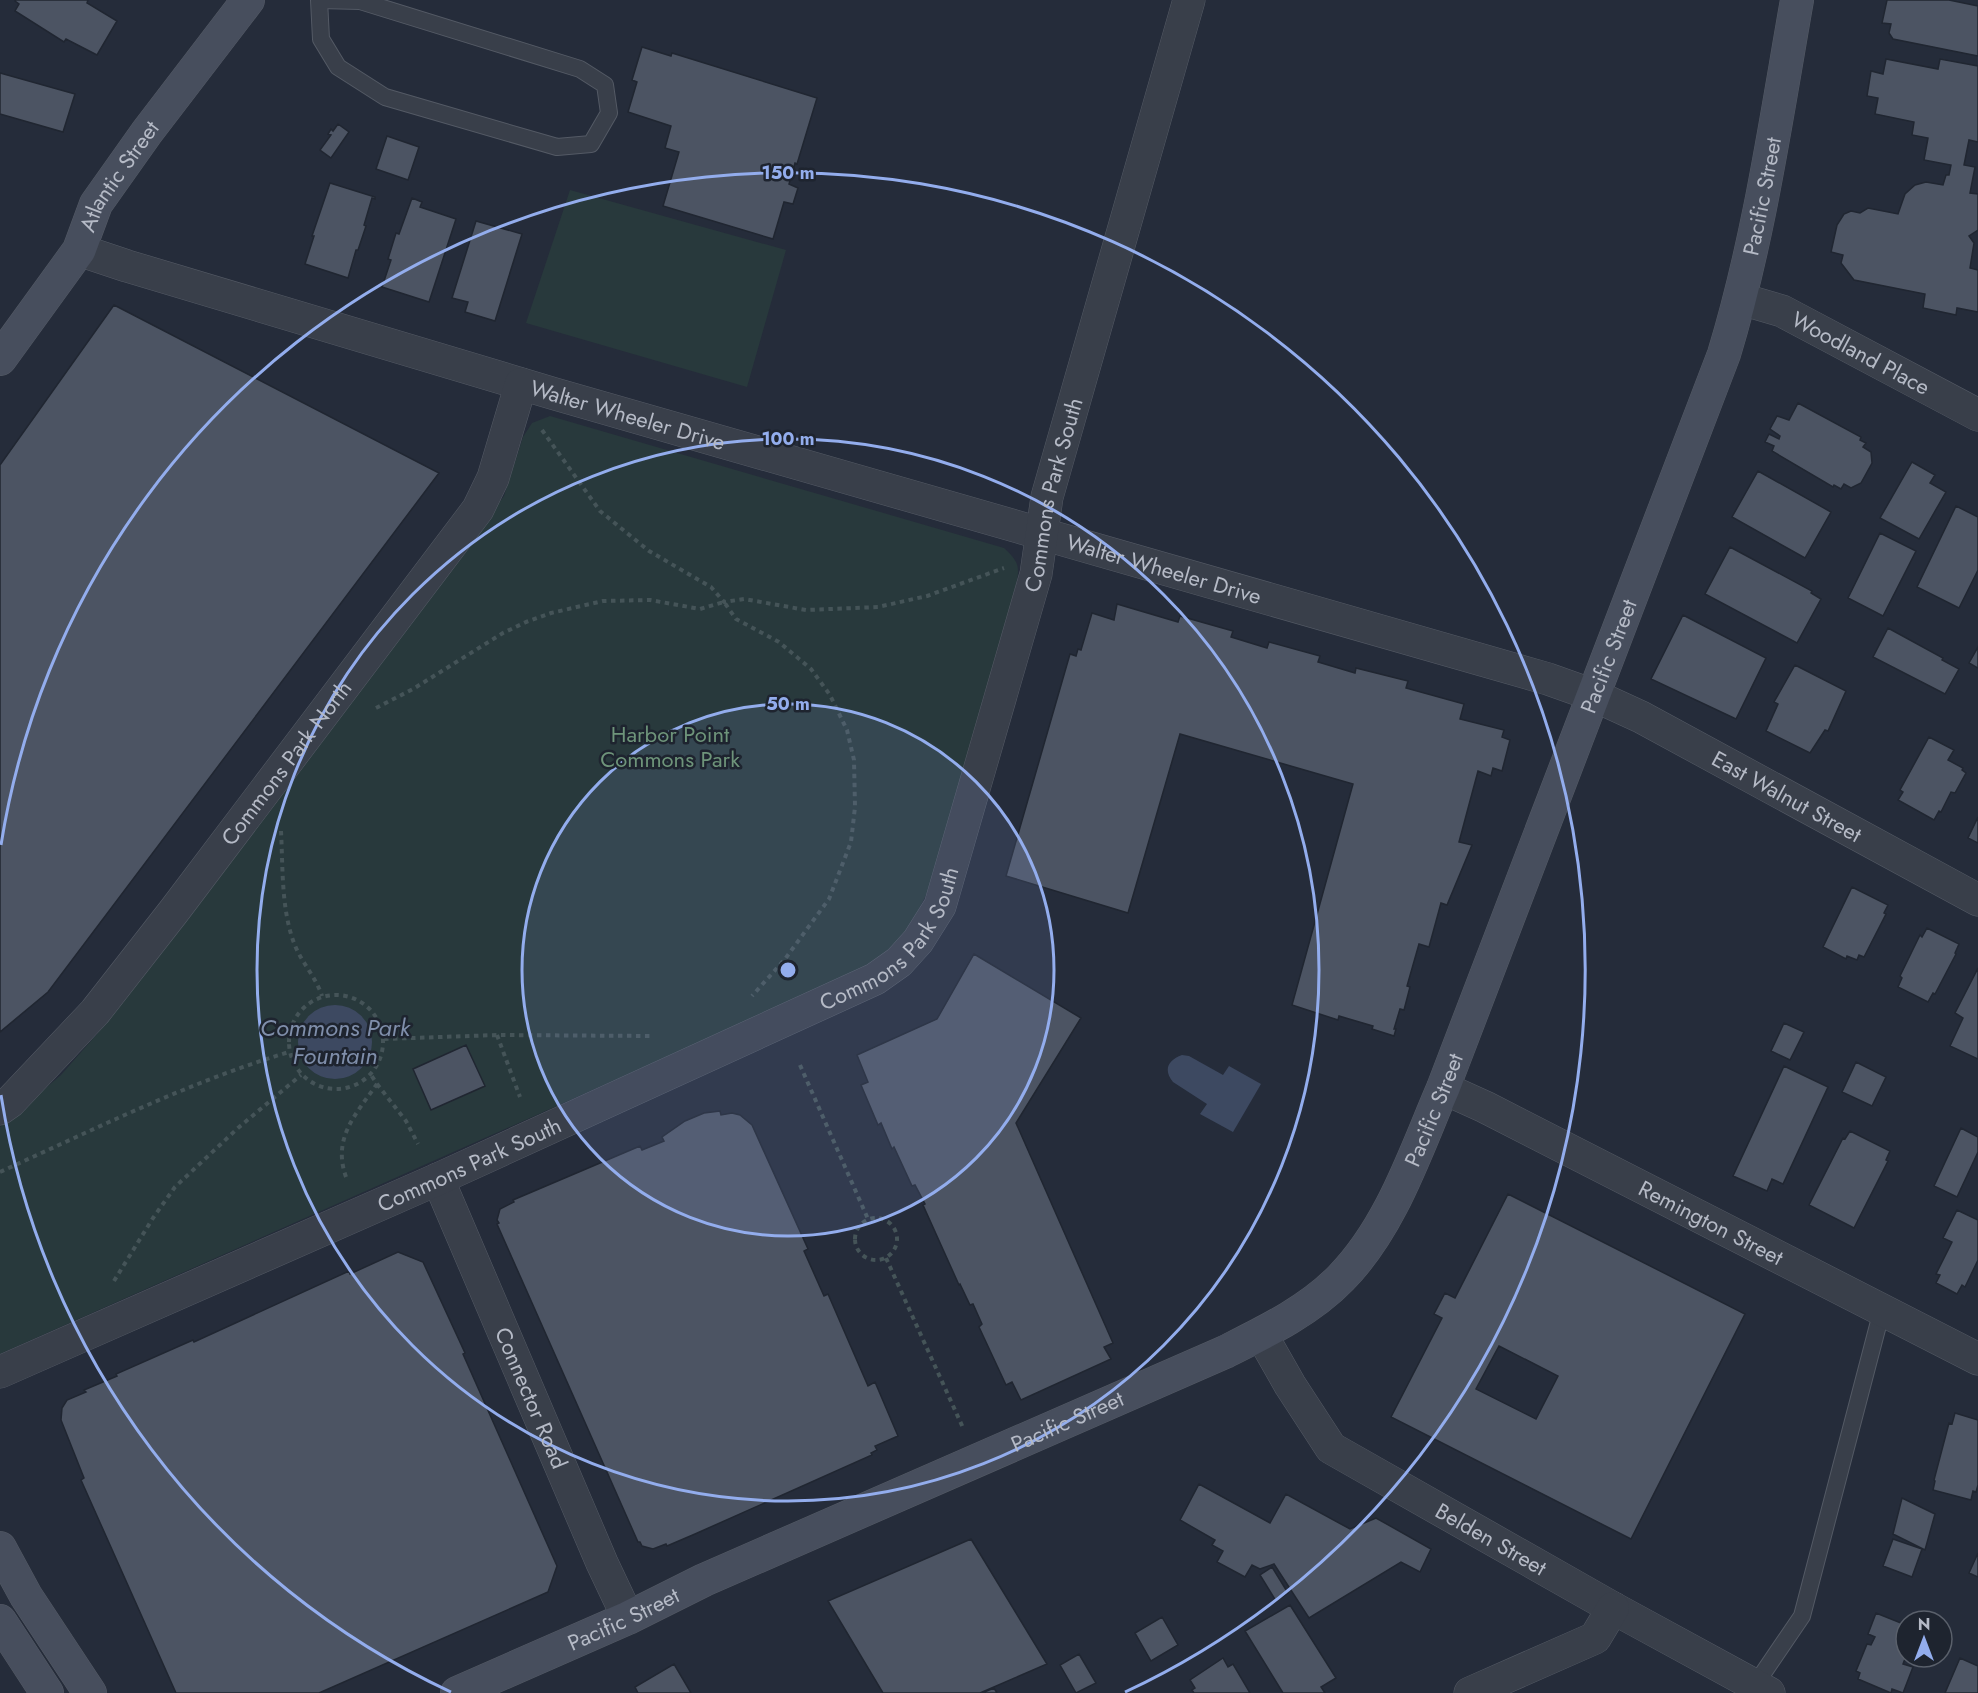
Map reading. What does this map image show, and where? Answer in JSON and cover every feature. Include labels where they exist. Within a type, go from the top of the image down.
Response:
[{"type":"street","name":"Atlantic Street","points":[[0,359],[80,250],[96,204],[147,132],[248,0]]},
{"type":"street","name":"Commons Park South","points":[[0,1372],[438,1179],[875,979],[899,962],[918,941],[940,906],[1036,574],[1047,497],[1189,0]]},
{"type":"street","name":"Pacific Street","points":[[457,1693],[628,1618],[704,1580],[1183,1371],[1261,1334],[1300,1311],[1340,1280],[1359,1258],[1393,1202],[1443,1088],[1724,354],[1741,299],[1754,240],[1797,0]]},
{"type":"street","name":"Walter Wheeler Drive","points":[[80,250],[521,384],[1041,535],[1439,647],[1548,679],[1593,695]]},
{"type":"street","name":"Woodland Place","points":[[1741,299],[1782,311],[1978,415]]},
{"type":"street","name":"Commons Park North","points":[[0,1109],[10,1102],[95,1012],[181,902],[477,509],[493,478],[521,384]]},
{"type":"street","name":"East Walnut Street","points":[[1593,695],[1641,717],[1978,900]]},
{"type":"street","name":"Remington Street","points":[[1443,1088],[1485,1107],[1978,1359]]},
{"type":"street","name":"Connector Road","points":[[438,1179],[602,1563],[628,1618]]},
{"type":"street","name":"Belden Street","points":[[1261,1334],[1331,1448],[1613,1608],[1762,1689]]},
{"type":"street","points":[[0,1548],[26,1596],[90,1693]]},
{"type":"street","points":[[1470,1693],[1595,1638],[1613,1608]]},
{"type":"street","points":[[0,1621],[47,1693]]},
{"type":"lane","points":[[319,0],[360,1],[580,69],[605,85],[609,113],[591,144],[558,147],[385,97],[338,67],[321,39],[319,0]]},
{"type":"lane","points":[[1762,1689],[1802,1616],[1882,1310]]},
{"type":"path","points":[[541,430],[600,511],[649,551],[711,587],[736,619],[779,642],[811,669],[830,695],[847,730],[854,760],[856,791],[851,842],[829,899],[785,959],[752,996]]},
{"type":"path","points":[[376,708],[413,689],[502,633],[551,613],[603,601],[650,600],[700,609],[744,598],[806,610],[878,607],[927,596],[1005,567],[1036,574]]},
{"type":"path","points":[[281,831],[289,926],[294,945],[318,984],[322,996]]},
{"type":"path","points":[[346,995],[358,999],[376,1016],[384,1039],[383,1052],[371,1075],[358,1084],[344,1089],[329,1089],[314,1084],[294,1065],[289,1052],[292,1025],[298,1012],[322,996],[346,995]]},
{"type":"path","points":[[384,1039],[497,1035],[653,1036]]},
{"type":"path","points":[[497,1035],[520,1097]]},
{"type":"path","points":[[0,1172],[187,1088],[242,1066],[289,1052]]},
{"type":"path","points":[[800,1065],[868,1219]]},
{"type":"path","points":[[114,1281],[153,1218],[176,1187],[238,1128],[302,1075]]},
{"type":"path","points":[[371,1075],[406,1121],[418,1144]]},
{"type":"path","points":[[346,1177],[341,1163],[341,1149],[346,1133],[377,1084]]},
{"type":"path","points":[[875,1217],[889,1221],[897,1233],[896,1247],[886,1258],[873,1260],[860,1254],[857,1248],[855,1241],[858,1228],[868,1219],[875,1217]]},
{"type":"path","points":[[886,1258],[977,1461]]},
{"type":"green space","points":[[570,190],[786,250],[747,387],[526,323]]},
{"type":"green space","name":"Harbor Point Commons Park","points":[[550,416],[1004,548],[1013,557],[1018,569],[1016,586],[928,891],[914,919],[897,943],[864,969],[0,1354],[0,1127],[61,1075],[97,1034],[504,496],[523,437],[532,423]]},
{"type":"water","name":"Commons Park Fountain","points":[[335,1005],[349,1008],[361,1016],[369,1028],[372,1042],[369,1056],[361,1068],[349,1076],[335,1079],[321,1076],[309,1068],[301,1056],[298,1042],[301,1028],[309,1016],[321,1008]]},
{"type":"water","points":[[1182,1055],[1189,1056],[1223,1075],[1229,1066],[1261,1084],[1233,1132],[1200,1114],[1207,1104],[1170,1078],[1168,1066]]},
{"type":"building","points":[[16,0],[88,0],[87,3],[117,21],[97,55],[66,39],[64,42],[15,11],[19,4]]},
{"type":"building","points":[[1887,0],[1949,0],[1978,6],[1978,56],[1893,39],[1889,33],[1891,24],[1882,23]]},
{"type":"building","points":[[642,47],[671,56],[672,53],[817,98],[789,184],[798,188],[793,204],[784,202],[773,239],[663,206],[679,152],[665,148],[671,126],[628,112],[637,82],[632,80]]},
{"type":"building","points":[[1886,59],[1938,69],[1940,59],[1978,66],[1978,142],[1969,140],[1964,165],[1975,167],[1970,193],[1978,194],[1978,230],[1969,236],[1974,243],[1970,268],[1978,270],[1978,312],[1957,308],[1956,315],[1923,308],[1925,294],[1854,280],[1841,263],[1843,255],[1831,252],[1837,225],[1844,214],[1851,211],[1860,213],[1868,208],[1898,214],[1905,194],[1915,185],[1926,182],[1943,185],[1946,175],[1949,175],[1951,165],[1924,160],[1928,138],[1912,135],[1914,122],[1875,114],[1878,98],[1867,96],[1871,71],[1883,74]]},
{"type":"building","points":[[0,73],[75,94],[63,132],[0,114]]},
{"type":"building","points":[[338,124],[349,132],[331,158],[320,150],[331,135],[328,134],[331,129],[333,131]]},
{"type":"building","points":[[387,136],[419,147],[408,180],[376,169]]},
{"type":"building","points":[[330,183],[375,197],[375,199],[372,198],[364,225],[366,226],[348,278],[305,264]]},
{"type":"building","points":[[412,198],[422,202],[420,207],[456,219],[429,302],[382,287],[391,260],[388,259],[396,233],[399,234]]},
{"type":"building","points":[[476,221],[522,234],[495,321],[465,312],[468,302],[452,298]]},
{"type":"building","points":[[114,305],[439,473],[48,992],[0,1032],[0,465]]},
{"type":"building","points":[[1798,403],[1861,437],[1860,440],[1866,443],[1863,447],[1871,452],[1872,463],[1861,483],[1851,488],[1844,484],[1841,489],[1834,485],[1833,487],[1772,451],[1774,446],[1765,442],[1769,434],[1779,439],[1780,436],[1770,429],[1777,416],[1789,420]]},
{"type":"building","points":[[1912,462],[1935,475],[1930,483],[1946,492],[1919,539],[1880,518]]},
{"type":"building","points":[[1758,471],[1831,512],[1805,558],[1732,517]]},
{"type":"building","points":[[1956,506],[1978,517],[1978,570],[1959,608],[1917,587]]},
{"type":"building","points":[[1880,533],[1916,551],[1883,616],[1848,598]]},
{"type":"building","points":[[1730,547],[1812,591],[1811,593],[1821,599],[1797,643],[1705,594]]},
{"type":"building","points":[[1117,604],[1178,622],[1180,616],[1233,631],[1231,637],[1267,648],[1269,642],[1320,656],[1318,662],[1355,673],[1356,668],[1408,681],[1406,688],[1464,704],[1460,719],[1504,730],[1502,737],[1510,740],[1502,771],[1493,768],[1491,776],[1478,771],[1459,842],[1472,845],[1447,905],[1441,903],[1429,947],[1419,944],[1407,986],[1410,987],[1404,1010],[1400,1009],[1394,1036],[1372,1029],[1373,1026],[1339,1016],[1338,1020],[1292,1005],[1353,784],[1180,734],[1128,913],[1006,876],[1070,654],[1076,656],[1078,649],[1081,650],[1092,613],[1114,620]]},
{"type":"building","points":[[1683,615],[1766,658],[1736,719],[1651,679]]},
{"type":"building","points":[[1888,628],[1959,669],[1945,694],[1873,657]]},
{"type":"building","points":[[1978,647],[1978,668],[1969,663]]},
{"type":"building","points":[[1795,665],[1846,691],[1828,731],[1825,730],[1810,753],[1766,731],[1778,704],[1774,702]]},
{"type":"building","points":[[1929,737],[1954,750],[1948,760],[1963,768],[1962,770],[1966,773],[1955,793],[1951,792],[1941,812],[1939,811],[1934,820],[1898,800],[1903,792],[1900,790]]},
{"type":"building","points":[[1978,817],[1978,843],[1968,838]]},
{"type":"building","points":[[1852,887],[1888,905],[1884,913],[1886,914],[1864,957],[1859,955],[1857,960],[1847,956],[1846,959],[1823,947]]},
{"type":"building","points":[[1927,928],[1959,944],[1935,994],[1933,993],[1928,1002],[1898,987],[1902,978],[1900,976],[1920,935],[1922,937]]},
{"type":"building","points":[[974,954],[1081,1018],[1016,1123],[1113,1343],[1104,1347],[1111,1359],[1021,1400],[1012,1382],[1006,1385],[979,1327],[982,1324],[973,1304],[970,1305],[959,1285],[923,1205],[925,1204],[915,1185],[912,1186],[881,1123],[878,1125],[861,1085],[868,1082],[857,1055],[937,1019]]},
{"type":"building","points":[[1978,968],[1978,1059],[1950,1046],[1963,1018],[1955,1013]]},
{"type":"building","points":[[1784,1023],[1804,1032],[1790,1060],[1771,1051]]},
{"type":"building","points":[[466,1045],[485,1086],[431,1110],[413,1069]]},
{"type":"building","points":[[1856,1062],[1886,1077],[1872,1106],[1842,1092]]},
{"type":"building","points":[[1784,1066],[1828,1087],[1783,1184],[1772,1179],[1767,1191],[1733,1176]]},
{"type":"building","points":[[720,1111],[721,1115],[732,1113],[740,1115],[752,1125],[808,1249],[804,1251],[824,1296],[828,1294],[868,1386],[875,1382],[898,1436],[875,1446],[877,1450],[871,1453],[872,1455],[695,1534],[667,1546],[666,1544],[653,1549],[642,1546],[638,1542],[497,1220],[500,1209],[514,1202],[513,1200],[640,1146],[642,1150],[664,1141],[662,1137],[685,1121],[704,1113]]},
{"type":"building","points":[[1961,1128],[1978,1137],[1978,1152],[1957,1197],[1934,1186]]},
{"type":"building","points":[[1850,1131],[1890,1151],[1886,1160],[1888,1161],[1854,1228],[1809,1205],[1843,1138],[1845,1139]]},
{"type":"building","points":[[1508,1194],[1745,1314],[1631,1539],[1391,1417],[1442,1318],[1434,1314],[1445,1293],[1455,1298]],"holes":[[[1499,1346],[1558,1376],[1536,1419],[1476,1389]]]},
{"type":"building","points":[[1957,1210],[1978,1220],[1978,1260],[1965,1287],[1962,1285],[1957,1294],[1936,1283],[1940,1275],[1936,1274],[1952,1242],[1943,1238]]},
{"type":"building","points":[[398,1252],[423,1262],[465,1353],[463,1354],[557,1566],[548,1592],[319,1693],[176,1693],[81,1480],[84,1478],[61,1420],[62,1408],[67,1400],[117,1376],[116,1374],[193,1340],[194,1342],[349,1271],[350,1274]]},
{"type":"building","points":[[1955,1413],[1978,1420],[1978,1485],[1976,1492],[1973,1491],[1971,1500],[1933,1490],[1949,1423],[1952,1424]]},
{"type":"building","points":[[1199,1484],[1270,1523],[1286,1494],[1350,1529],[1376,1518],[1431,1549],[1420,1572],[1401,1562],[1309,1618],[1274,1564],[1260,1569],[1252,1565],[1245,1577],[1217,1562],[1223,1551],[1212,1545],[1215,1540],[1180,1520]]},
{"type":"building","points":[[1902,1498],[1935,1514],[1925,1550],[1893,1534]]},
{"type":"building","points":[[971,1539],[1047,1664],[980,1693],[883,1693],[828,1601]]},
{"type":"building","points":[[1893,1539],[1922,1549],[1912,1577],[1883,1566]]},
{"type":"building","points":[[1978,1553],[1978,1577],[1969,1573]]},
{"type":"building","points":[[1272,1567],[1288,1593],[1276,1601],[1260,1575]]},
{"type":"building","points":[[1290,1605],[1336,1678],[1321,1687],[1325,1693],[1283,1693],[1245,1631]]},
{"type":"building","points":[[1876,1613],[1894,1620],[1894,1669],[1912,1669],[1903,1693],[1892,1689],[1891,1693],[1858,1679],[1860,1673],[1856,1671],[1867,1644],[1871,1645],[1875,1637],[1868,1634]]},
{"type":"building","points":[[1162,1617],[1178,1645],[1151,1661],[1135,1633]]},
{"type":"building","points":[[1079,1654],[1096,1683],[1076,1693],[1060,1665]]},
{"type":"building","points":[[1223,1658],[1228,1667],[1233,1664],[1250,1693],[1194,1693],[1192,1690],[1195,1688],[1190,1680]]},
{"type":"building","points":[[1960,1658],[1978,1666],[1978,1693],[1945,1693]]},
{"type":"building","points":[[674,1664],[691,1693],[638,1693],[635,1687]]},
{"type":"building","points":[[994,1688],[997,1693],[982,1693]]}]
